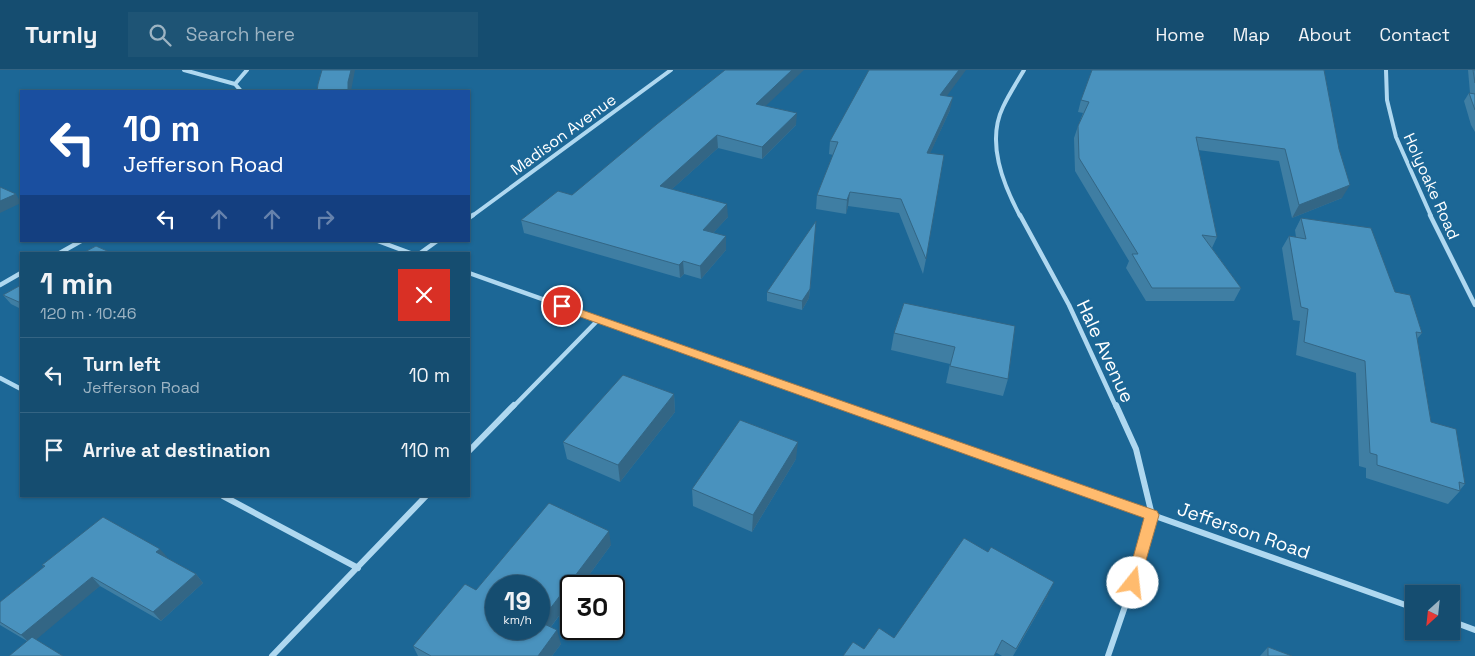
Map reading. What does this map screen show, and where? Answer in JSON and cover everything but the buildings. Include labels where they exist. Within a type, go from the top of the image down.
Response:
[{"type":"street","points":[[184,70],[234,84],[240,90]]},
{"type":"street","points":[[234,84],[247,70]]},
{"type":"street","name":"Madison Avenue","points":[[470,217],[671,70]]},
{"type":"street","name":"Hale Avenue","points":[[1024,70],[1002,108],[996,132],[998,160],[1006,190],[1069,305],[1136,449],[1152,515],[1133,583],[1108,656]]},
{"type":"street","name":"Holyoake Road","points":[[1386,70],[1387,100],[1396,137],[1439,235],[1475,305]]},
{"type":"street","points":[[62,252],[79,242]]},
{"type":"street","points":[[381,242],[408,252]]},
{"type":"street","points":[[423,252],[436,242]]},
{"type":"street","name":"Jefferson Road","points":[[470,273],[1405,605]]},
{"type":"street","points":[[0,285],[20,274]]},
{"type":"street","points":[[470,450],[599,319]]},
{"type":"street","points":[[0,378],[20,388]]},
{"type":"street","points":[[225,497],[358,568]]},
{"type":"street","points":[[272,656],[425,497]]},
{"type":"street","points":[[1460,624],[1475,630]]},
{"type":"route","points":[[562,306],[1152,515],[1133,583]]}]
